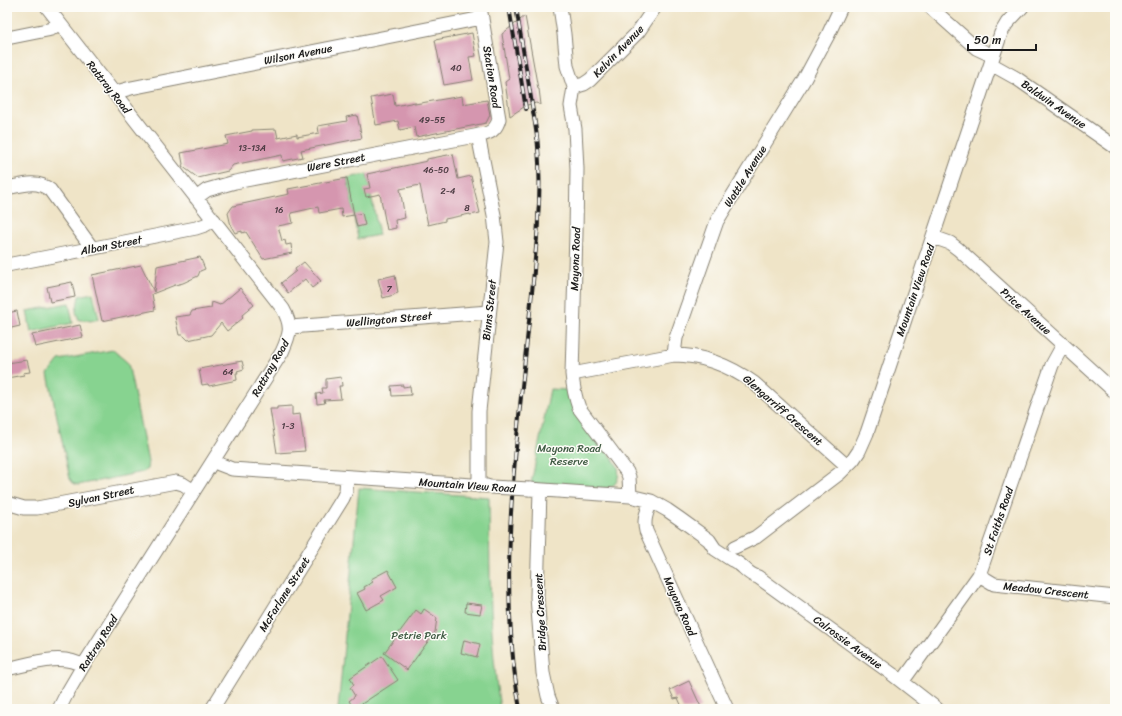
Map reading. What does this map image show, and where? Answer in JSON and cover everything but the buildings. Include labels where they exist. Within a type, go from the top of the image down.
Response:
[{"type":"street","name":"Rattray Road","points":[[47,7],[283,309],[288,318],[290,327],[282,352],[83,666],[59,709]]},
{"type":"street","name":"Mayona Road","points":[[560,7],[567,66],[574,87],[572,106],[577,169],[572,374],[573,386],[580,408],[627,472],[629,477],[630,496]]},
{"type":"street","name":"Kelvin Avenue","points":[[574,87],[584,84],[590,80],[638,32],[655,7]]},
{"type":"street","name":"Wattle Avenue","points":[[674,355],[676,338],[717,221],[805,78],[841,7]]},
{"type":"street","name":"Baldwin Avenue","points":[[930,7],[992,60],[1115,147]]},
{"type":"street","name":"Mountain View Road","points":[[214,461],[232,469],[630,496],[651,502],[673,514],[709,540],[715,549],[737,554],[756,536],[832,480],[847,466],[859,451],[867,433],[1004,27],[1022,7]]},
{"type":"street","name":"Wilson Avenue","points":[[115,94],[131,88],[481,13]]},
{"type":"street","name":"Station Road","points":[[478,135],[492,131],[497,126],[499,119],[481,13]]},
{"type":"street","points":[[7,38],[51,29],[59,23]]},
{"type":"street","name":"Were Street","points":[[196,198],[207,190],[235,182],[478,135]]},
{"type":"street","name":"Binns Street","points":[[478,135],[494,215],[497,242],[479,411],[485,486]]},
{"type":"street","points":[[7,188],[38,184],[50,190],[92,248]]},
{"type":"street","name":"Alban Street","points":[[7,265],[196,228],[214,220]]},
{"type":"street","name":"Price Avenue","points":[[933,237],[947,241],[953,245],[1115,392]]},
{"type":"street","name":"Wellington Street","points":[[290,327],[489,312]]},
{"type":"street","name":"St Faiths Road","points":[[902,682],[979,575],[1052,365],[1063,345]]},
{"type":"street","name":"Glengarriff Crescent","points":[[572,374],[674,355],[688,355],[701,358],[731,369],[754,383],[847,466]]},
{"type":"street","name":"McFarlane Street","points":[[212,709],[343,498],[346,491],[347,477]]},
{"type":"street","name":"Sylvan Street","points":[[7,503],[24,508],[37,508],[176,482],[183,484],[194,491]]},
{"type":"street","name":"Bridge Crescent","points":[[535,490],[537,597],[543,673],[548,696],[553,709]]},
{"type":"street","name":"Mayona Road","points":[[651,502],[645,518],[644,525],[646,532],[727,709]]},
{"type":"street","name":"Calrossie Avenue","points":[[737,554],[747,562],[758,577],[937,709]]},
{"type":"street","name":"Meadow Crescent","points":[[979,575],[994,584],[1115,597]]},
{"type":"street","points":[[7,669],[55,659],[68,659],[78,662],[83,666]]},
{"type":"green space","points":[[367,174],[379,235],[358,239],[347,178]]},
{"type":"green space","points":[[93,293],[99,319],[90,321],[79,320],[76,312],[79,296]]},
{"type":"green space","points":[[69,303],[73,323],[31,332],[27,311]]},
{"type":"green space","points":[[113,350],[128,363],[148,462],[147,469],[143,472],[78,485],[73,483],[70,479],[48,374],[59,360]]},
{"type":"green space","name":"Mayona Road Reserve","points":[[550,389],[568,390],[618,467],[618,478],[612,486],[605,488],[531,484]]},
{"type":"green space","name":"Petrie Park","points":[[359,488],[489,497],[492,630],[496,683],[500,709],[338,709]]},
{"type":"railway","points":[[509,7],[526,109]]},
{"type":"railway","points":[[516,7],[537,135],[540,183],[537,238],[529,326],[512,490],[509,600],[513,654],[520,709]]}]
